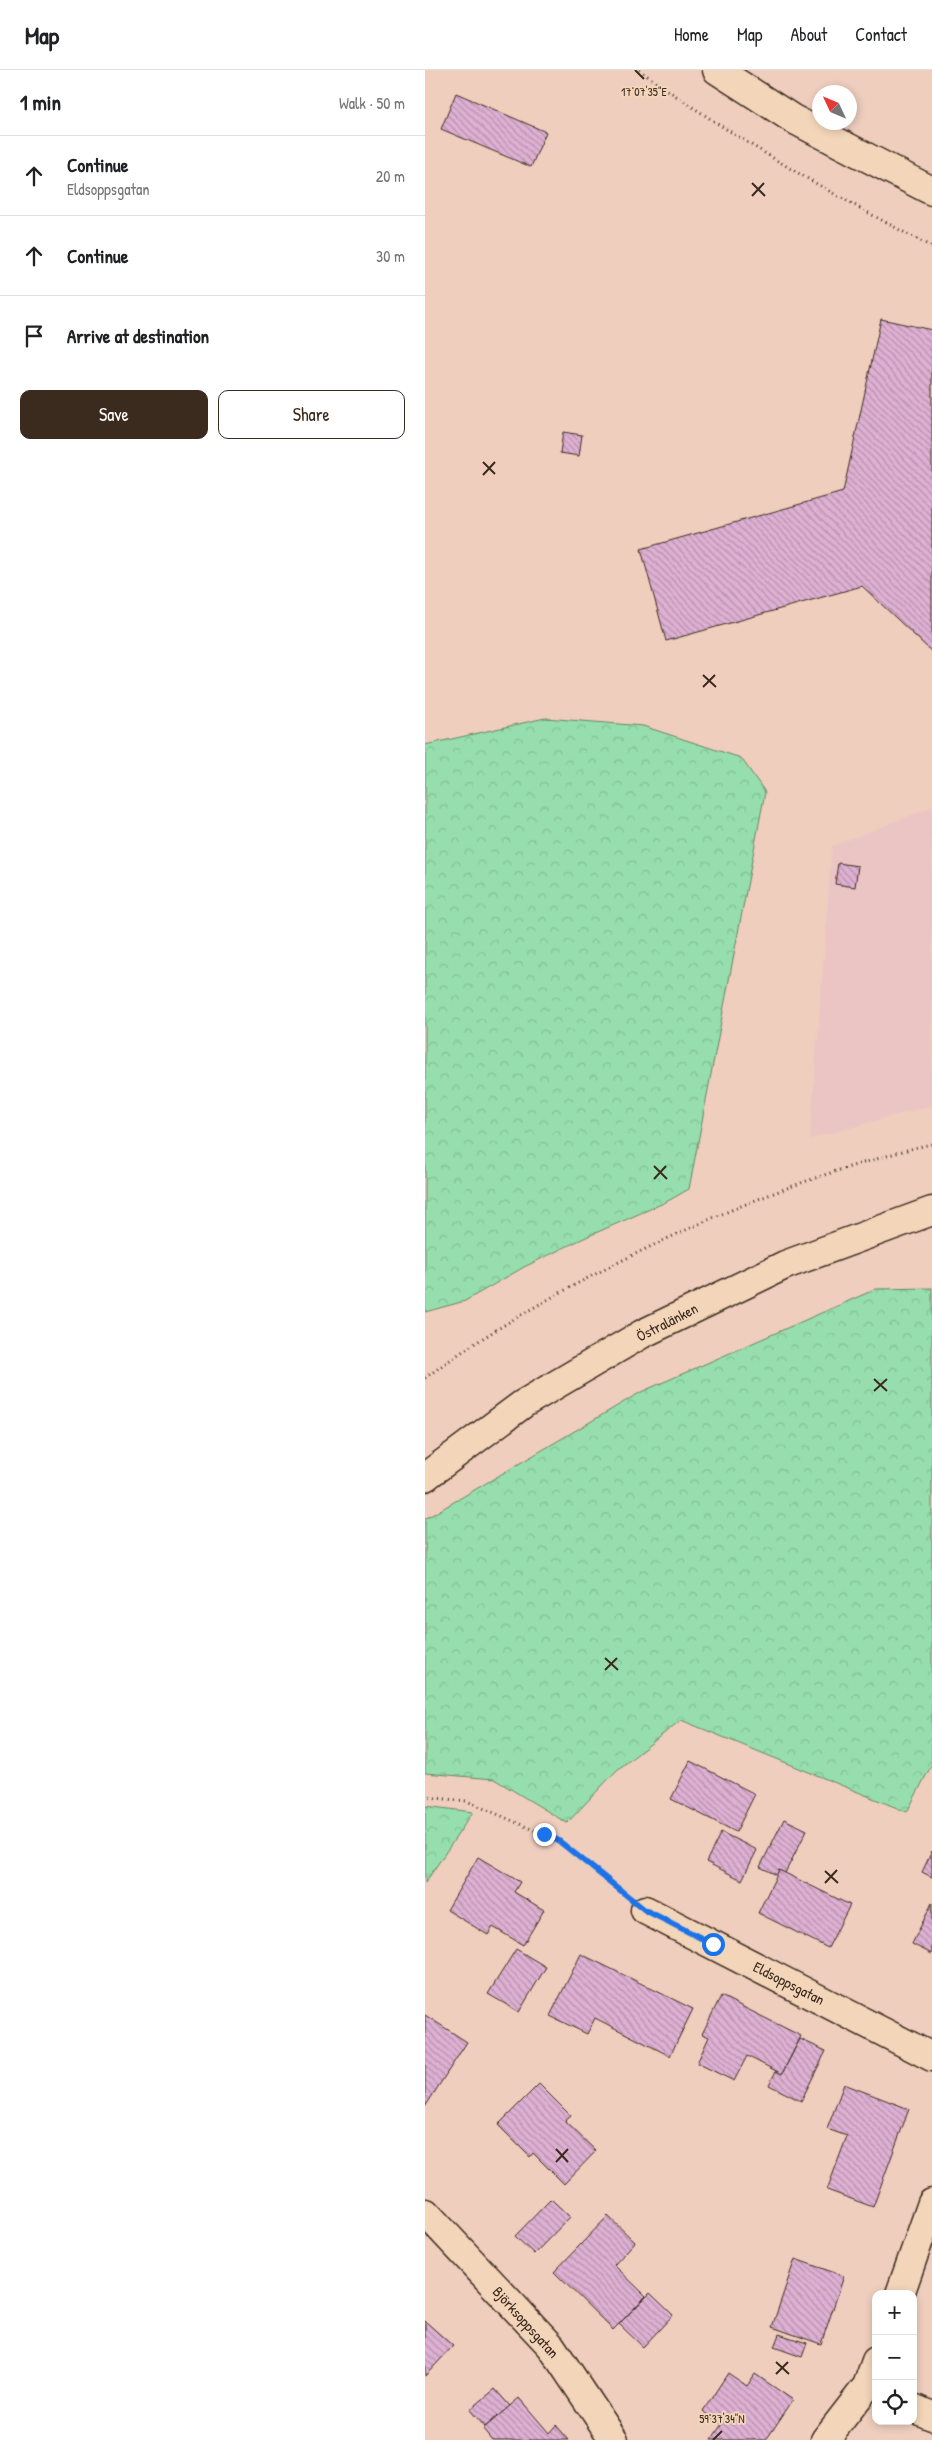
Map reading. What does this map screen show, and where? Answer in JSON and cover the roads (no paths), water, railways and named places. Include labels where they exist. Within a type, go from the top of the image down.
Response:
[{"type":"street","points":[[717,70],[793,119],[932,191]]},
{"type":"street","name":"Östralänken","points":[[425,1477],[523,1404],[642,1334],[785,1265],[932,1211]]},
{"type":"street","name":"Eldsoppsgatan","points":[[645,1910],[932,2057]]},
{"type":"street","points":[[901,2290],[932,2203]]},
{"type":"street","name":"Björksoppsgatan","points":[[425,2214],[551,2346],[614,2440]]},
{"type":"street","points":[[825,2440],[871,2389]]},
{"type":"street","points":[[917,2410],[932,2416]]}]
